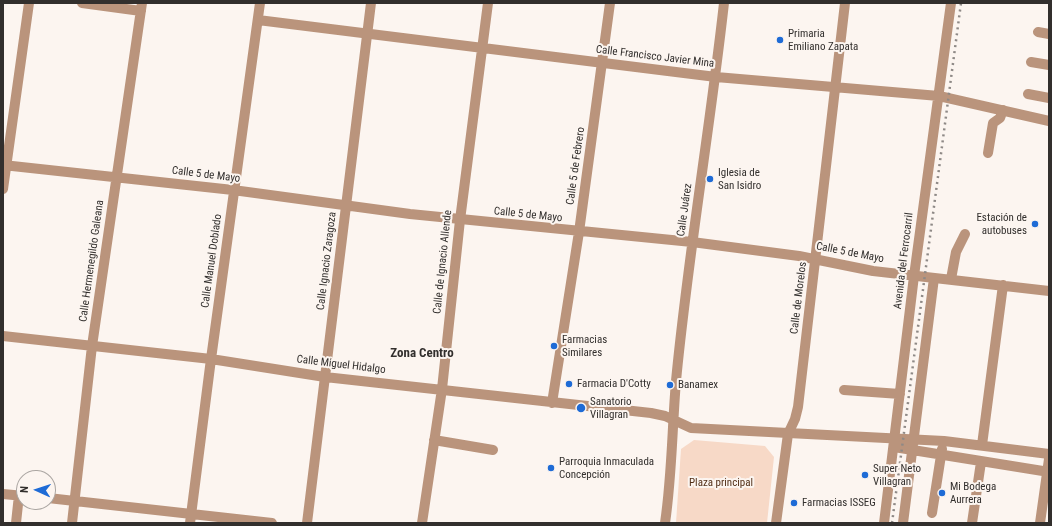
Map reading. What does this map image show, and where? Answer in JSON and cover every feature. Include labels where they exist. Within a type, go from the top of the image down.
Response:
[{"type":"street","points":[[3,189],[5,165],[29,3]]},
{"type":"street","points":[[82,3],[142,7]]},
{"type":"street","name":"Calle Manuel Doblado","points":[[191,518],[210,359],[260,3]]},
{"type":"street","name":"Calle Ignacio Zaragoza","points":[[307,523],[371,3]]},
{"type":"street","name":"Calle de Ignacio Allende","points":[[422,523],[442,389],[460,220],[488,3]]},
{"type":"street","name":"Calle 5 de Febrero","points":[[552,403],[579,232],[610,3]]},
{"type":"street","name":"Calle Juárez","points":[[666,523],[671,482],[676,382],[692,242],[716,77],[724,3]]},
{"type":"street","name":"Calle de Morelos","points":[[776,523],[788,434],[795,419],[798,407],[845,3]]},
{"type":"street","name":"Avenida del Ferrocarril","points":[[884,523],[914,276],[951,3]]},
{"type":"street","name":"Calle Hermenegildo Galeana","points":[[72,523],[92,346],[142,7]]},
{"type":"street","name":"Calle Francisco Javier Mina","points":[[258,20],[716,77],[939,96],[1049,121]]},
{"type":"street","points":[[1038,32],[1049,34]]},
{"type":"street","points":[[1031,62],[1049,65]]},
{"type":"street","points":[[1028,94],[1049,98]]},
{"type":"street","points":[[988,153],[993,123],[1002,116],[1003,110]]},
{"type":"street","name":"Calle 5 de Mayo","points":[[5,165],[233,190],[346,207],[460,220],[692,242],[816,259],[873,271],[1049,291]]},
{"type":"street","points":[[951,279],[956,252],[965,234]]},
{"type":"street","points":[[903,523],[934,278]]},
{"type":"street","points":[[982,445],[1003,285]]},
{"type":"street","name":"Calle Miguel Hidalgo","points":[[3,336],[210,359],[325,377],[651,413],[690,428],[788,434]]},
{"type":"street","points":[[844,390],[900,394]]},
{"type":"street","points":[[788,434],[913,445],[942,455],[1048,472]]},
{"type":"street","points":[[434,440],[493,450]]},
{"type":"street","points":[[913,445],[944,441],[1049,454]]},
{"type":"street","points":[[932,513],[944,441]]},
{"type":"street","points":[[1040,523],[1049,459]]},
{"type":"street","points":[[972,523],[982,462]]},
{"type":"street","points":[[3,494],[16,495]]},
{"type":"street","points":[[56,499],[191,518],[272,523]]},
{"type":"street","points":[[16,523],[19,510]]},
{"type":"green space","name":"Plaza principal","points":[[694,440],[765,446],[774,457],[767,523],[676,523],[681,449]]},
{"type":"railway","points":[[892,523],[961,3]]},
{"type":"place","name":"Primaria Emiliano Zapata","points":[[780,40]]},
{"type":"place","name":"Iglesia de San Isidro","points":[[710,179]]},
{"type":"place","name":"Estación de autobuses","points":[[1035,224]]},
{"type":"place","name":"Farmacias Similares","points":[[554,346]]},
{"type":"place","name":"Farmacia D'Cotty","points":[[569,384]]},
{"type":"place","name":"Banamex","points":[[670,385]]},
{"type":"place","name":"Sanatorio Villagran","points":[[581,408]]},
{"type":"place","name":"Parroquia Inmaculada Concepción","points":[[551,468]]},
{"type":"place","name":"Super Neto Villagran","points":[[865,475]]},
{"type":"place","name":"Mi Bodega Aurrera","points":[[942,493]]},
{"type":"place","name":"Farmacias ISSEG","points":[[794,503]]},
{"type":"district","name":"Zona Centro","points":[[422,354]]}]
